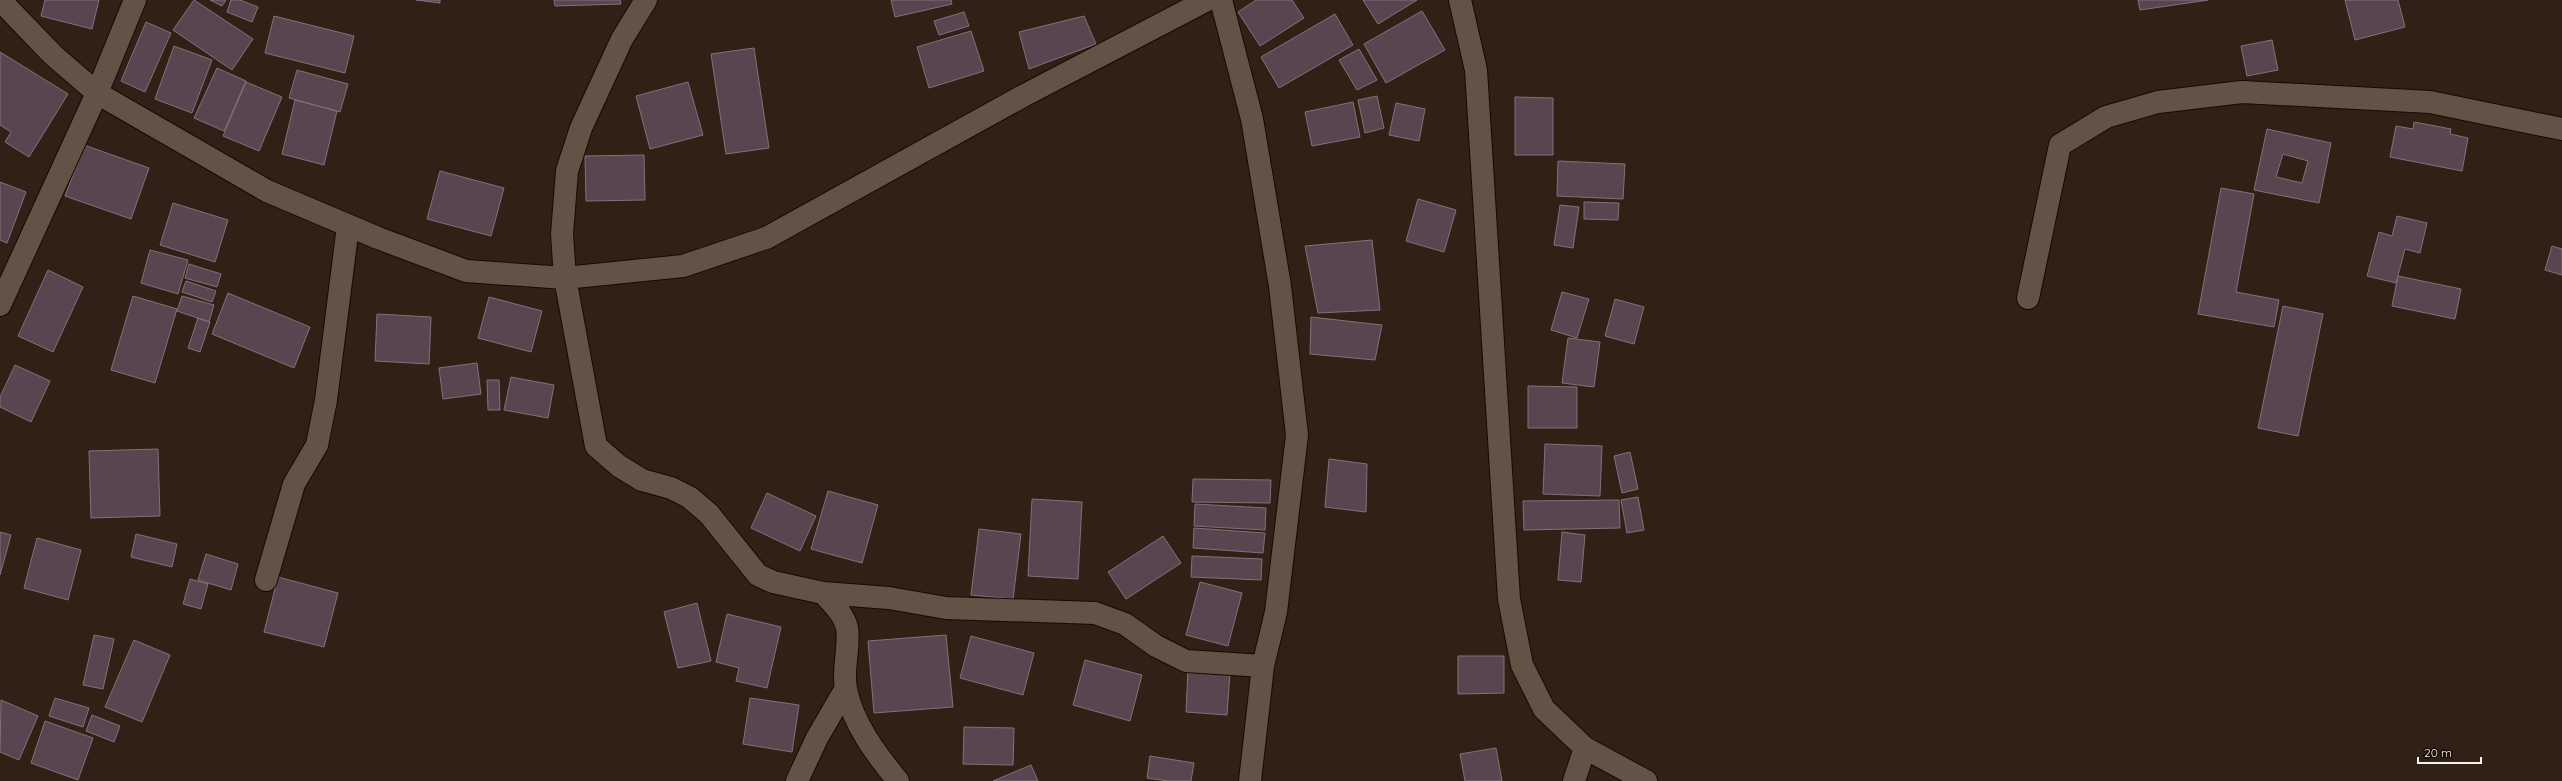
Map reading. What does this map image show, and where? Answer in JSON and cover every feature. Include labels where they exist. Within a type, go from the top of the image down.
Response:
[{"type":"street","points":[[0,0],[53,55],[97,93],[267,191],[348,226],[466,271],[565,278],[683,266],[766,238],[1023,96],[1207,0]]},
{"type":"street","points":[[0,305],[97,93],[135,0]]},
{"type":"street","points":[[646,0],[619,46],[581,128],[567,171],[562,234],[565,278],[596,446],[619,466],[642,480],[671,488],[690,497],[709,514],[758,575],[773,582],[823,593],[889,598],[946,608],[1095,613],[1125,624],[1156,646],[1186,661],[1263,666]]},
{"type":"street","points":[[1221,0],[1252,119],[1280,286],[1297,435],[1276,612],[1263,666],[1250,781]]},
{"type":"street","points":[[1460,0],[1476,70],[1509,599],[1522,665],[1544,709],[1585,748],[1646,781]]},
{"type":"street","points":[[2028,298],[2060,145],[2106,117],[2158,102],[2242,92],[2430,102],[2562,129]]},
{"type":"street","points":[[266,580],[294,484],[317,445],[326,400],[348,226]]},
{"type":"street","points":[[823,593],[840,612],[846,628],[846,688],[853,715],[882,761],[898,781]]},
{"type":"street","points":[[797,781],[817,738],[846,688]]},
{"type":"street","points":[[1574,781],[1585,748]]},
{"type":"building","points":[[45,0],[99,0],[92,29],[41,16]]},
{"type":"building","points":[[194,0],[253,39],[232,70],[173,30]]},
{"type":"building","points":[[210,0],[226,0],[222,6]]},
{"type":"building","points":[[231,0],[240,0],[258,7],[252,22],[227,12]]},
{"type":"building","points":[[416,0],[440,0],[440,3]]},
{"type":"building","points":[[554,0],[620,0],[621,4],[555,6]]},
{"type":"building","points":[[891,0],[951,0],[952,4],[895,17]]},
{"type":"building","points":[[1256,0],[1292,0],[1304,18],[1260,46],[1238,12]]},
{"type":"building","points":[[1363,0],[1417,0],[1378,24]]},
{"type":"building","points":[[2138,0],[2208,0],[2140,10]]},
{"type":"building","points":[[2345,0],[2398,0],[2405,27],[2355,40]]},
{"type":"building","points":[[1422,11],[1445,50],[1386,83],[1364,44]]},
{"type":"building","points":[[964,12],[969,26],[939,35],[934,21]]},
{"type":"building","points":[[1335,14],[1353,45],[1279,88],[1261,57]]},
{"type":"building","points":[[274,16],[354,36],[345,73],[265,53]]},
{"type":"building","points":[[1084,16],[1096,44],[1029,69],[1019,32]]},
{"type":"building","points":[[146,22],[171,33],[145,92],[121,81]]},
{"type":"building","points":[[971,31],[984,71],[929,88],[917,47]]},
{"type":"building","points":[[2272,40],[2278,70],[2247,76],[2241,46]]},
{"type":"building","points":[[174,46],[212,60],[192,113],[155,99]]},
{"type":"building","points":[[754,48],[769,148],[726,154],[711,54]]},
{"type":"building","points":[[1359,49],[1377,80],[1357,90],[1339,60]]},
{"type":"building","points":[[0,52],[68,94],[29,157],[5,142],[11,132],[0,125]]},
{"type":"building","points":[[217,68],[246,81],[224,131],[194,118]]},
{"type":"building","points":[[297,70],[348,84],[340,112],[289,98]]},
{"type":"building","points":[[246,82],[282,97],[259,151],[223,136]]},
{"type":"building","points":[[688,82],[703,135],[650,149],[636,96]]},
{"type":"building","points":[[1377,96],[1384,128],[1365,133],[1358,100]]},
{"type":"building","points":[[1515,97],[1553,98],[1553,155],[1515,155]]},
{"type":"building","points":[[295,100],[337,111],[324,165],[282,154]]},
{"type":"building","points":[[1353,102],[1360,137],[1312,146],[1305,112]]},
{"type":"building","points":[[1396,103],[1425,109],[1419,141],[1389,135]]},
{"type":"building","points":[[2414,122],[2451,129],[2450,134],[2468,138],[2462,171],[2390,157],[2396,126],[2413,129]]},
{"type":"building","points":[[2267,129],[2331,143],[2319,203],[2254,190]],"holes":[[[2283,154],[2308,161],[2302,183],[2276,177]]]},
{"type":"building","points":[[84,145],[149,168],[131,219],[65,196]]},
{"type":"building","points":[[644,155],[645,200],[586,201],[585,156]]},
{"type":"building","points":[[1558,161],[1625,164],[1623,199],[1557,196]]},
{"type":"building","points":[[440,171],[504,188],[491,236],[427,219]]},
{"type":"building","points":[[0,182],[26,192],[7,243],[0,240]]},
{"type":"building","points":[[2221,188],[2254,194],[2236,292],[2279,300],[2274,327],[2198,314]]},
{"type":"building","points":[[1418,199],[1456,210],[1444,252],[1406,241]]},
{"type":"building","points":[[1584,202],[1619,203],[1618,220],[1584,219]]},
{"type":"building","points":[[173,203],[228,220],[215,262],[160,245]]},
{"type":"building","points":[[1560,205],[1579,207],[1573,248],[1554,245]]},
{"type":"building","points":[[2397,216],[2427,223],[2420,253],[2405,249],[2396,283],[2367,276],[2379,232],[2392,236]]},
{"type":"building","points":[[1372,240],[1380,310],[1318,313],[1305,246]]},
{"type":"building","points":[[2552,246],[2562,249],[2562,275],[2545,270]]},
{"type":"building","points":[[150,250],[188,260],[178,294],[141,283]]},
{"type":"building","points":[[189,264],[221,274],[217,287],[185,278]]},
{"type":"building","points":[[48,270],[83,287],[53,352],[18,336]]},
{"type":"building","points":[[2398,276],[2461,289],[2455,319],[2392,306]]},
{"type":"building","points":[[186,281],[216,291],[212,302],[182,292]]},
{"type":"building","points":[[1562,292],[1589,299],[1577,338],[1551,330]]},
{"type":"building","points":[[228,293],[310,327],[294,368],[212,334]]},
{"type":"building","points":[[133,296],[177,309],[155,383],[111,370]]},
{"type":"building","points":[[182,296],[214,305],[209,322],[177,311]]},
{"type":"building","points":[[489,297],[542,311],[531,352],[478,338]]},
{"type":"building","points":[[1615,299],[1644,307],[1634,344],[1605,336]]},
{"type":"building","points":[[2283,306],[2323,314],[2298,436],[2258,428]]},
{"type":"building","points":[[377,314],[431,317],[429,364],[375,361]]},
{"type":"building","points":[[1311,317],[1382,325],[1375,360],[1310,354]]},
{"type":"building","points":[[198,318],[210,322],[200,352],[188,348]]},
{"type":"building","points":[[1568,338],[1600,342],[1594,387],[1562,383]]},
{"type":"building","points":[[477,363],[481,394],[443,399],[439,368]]},
{"type":"building","points":[[15,365],[50,381],[31,422],[0,407],[0,397]]},
{"type":"building","points":[[511,377],[554,385],[548,418],[504,410]]},
{"type":"building","points":[[487,380],[499,380],[500,410],[488,410]]},
{"type":"building","points":[[1528,386],[1577,387],[1577,428],[1528,428]]},
{"type":"building","points":[[1545,444],[1602,446],[1600,496],[1543,494]]},
{"type":"building","points":[[158,449],[160,516],[91,518],[89,451]]},
{"type":"building","points":[[1630,452],[1638,489],[1622,493],[1614,456]]},
{"type":"building","points":[[1329,459],[1367,464],[1366,512],[1325,507]]},
{"type":"building","points":[[1193,479],[1271,480],[1270,503],[1192,502]]},
{"type":"building","points":[[828,491],[878,505],[862,563],[811,549]]},
{"type":"building","points":[[767,493],[816,516],[800,551],[751,528]]},
{"type":"building","points":[[1638,497],[1644,530],[1627,533],[1621,500]]},
{"type":"building","points":[[1032,499],[1082,502],[1078,579],[1028,576]]},
{"type":"building","points":[[1619,500],[1620,528],[1524,530],[1523,501]]},
{"type":"building","points":[[1195,504],[1266,508],[1265,530],[1194,526]]},
{"type":"building","points":[[1194,528],[1265,533],[1263,553],[1193,548]]},
{"type":"building","points":[[979,529],[1021,534],[1013,599],[971,595]]},
{"type":"building","points":[[0,532],[11,535],[0,575]]},
{"type":"building","points":[[1562,532],[1585,535],[1581,582],[1558,580]]},
{"type":"building","points":[[136,534],[177,544],[172,567],[131,557]]},
{"type":"building","points":[[1163,536],[1181,563],[1126,599],[1108,572]]},
{"type":"building","points":[[37,538],[81,550],[68,600],[24,588]]},
{"type":"building","points":[[206,554],[238,564],[231,590],[198,580]]},
{"type":"building","points":[[1192,556],[1262,559],[1261,580],[1191,577]]},
{"type":"building","points":[[278,577],[338,593],[324,647],[264,632]]},
{"type":"building","points":[[190,579],[208,584],[201,609],[183,604]]},
{"type":"building","points":[[1200,582],[1242,593],[1228,646],[1186,635]]},
{"type":"building","points":[[697,603],[711,661],[678,668],[664,612]]},
{"type":"building","points":[[727,614],[781,627],[767,688],[736,681],[739,668],[716,662]]},
{"type":"building","points":[[94,635],[114,639],[103,689],[83,685]]},
{"type":"building","points":[[946,635],[953,707],[874,713],[868,641]]},
{"type":"building","points":[[971,636],[1034,653],[1023,695],[960,678]]},
{"type":"building","points":[[134,640],[170,655],[142,722],[105,707]]},
{"type":"building","points":[[1458,656],[1504,656],[1504,693],[1458,694]]},
{"type":"building","points":[[1085,660],[1142,675],[1130,721],[1073,705]]},
{"type":"building","points":[[1188,670],[1230,673],[1227,715],[1186,712]]},
{"type":"building","points":[[55,698],[89,708],[83,727],[49,716]]},
{"type":"building","points":[[750,698],[799,705],[792,752],[743,744]]},
{"type":"building","points":[[1,700],[38,716],[19,760],[0,752]]},
{"type":"building","points":[[92,715],[120,726],[114,742],[86,731]]},
{"type":"building","points":[[45,721],[93,738],[78,780],[31,763]]},
{"type":"building","points":[[964,727],[1014,728],[1013,765],[963,764]]},
{"type":"building","points":[[1496,748],[1502,781],[1465,781],[1460,754]]},
{"type":"building","points":[[1150,756],[1194,763],[1191,781],[1168,781],[1147,778]]},
{"type":"building","points":[[1031,765],[1038,781],[993,781]]}]
